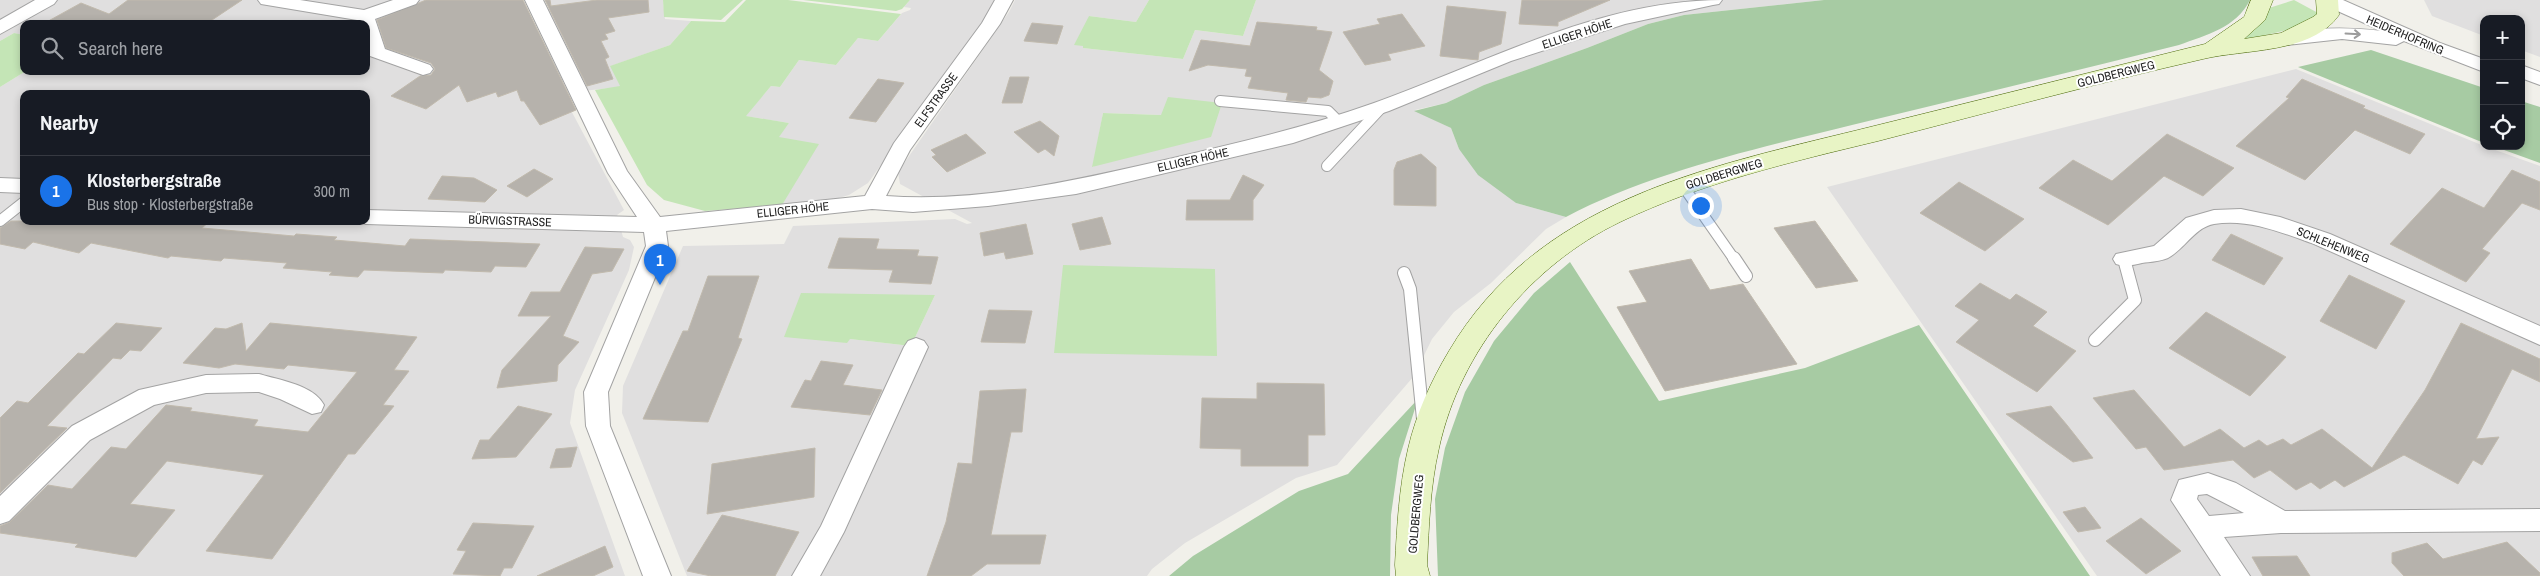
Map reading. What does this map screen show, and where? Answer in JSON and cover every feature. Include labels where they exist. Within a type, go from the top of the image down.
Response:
[{"type":"street","points":[[0,28],[48,0]]},
{"type":"street","points":[[267,0],[365,16],[410,0]]},
{"type":"street","points":[[534,0],[618,173],[654,225],[657,246],[596,392],[598,426],[657,576]]},
{"type":"street","name":"ELFSTRASSE","points":[[872,202],[901,148],[991,24],[1004,0]]},
{"type":"street","name":"ELLIGER HÖHE","points":[[654,225],[872,202],[913,205],[988,199],[1076,187],[1286,138],[1382,107],[1504,57],[1622,19],[1713,0]]},
{"type":"street","points":[[2329,0],[2359,2]]},
{"type":"street","name":"HEIDERHOFRING","points":[[2329,0],[2433,47],[2480,65]]},
{"type":"street","name":"GOLDBERGWEG","points":[[2287,38],[2321,22],[2328,15],[2329,0]]},
{"type":"street","name":"GOLDBERGWEG","points":[[2206,51],[2236,34],[2251,21],[2266,1]]},
{"type":"street","name":"HEIDERHOFRING","points":[[2359,2],[2480,54]]},
{"type":"street","points":[[365,16],[366,20]]},
{"type":"street","points":[[370,31],[377,52],[423,69]]},
{"type":"street","name":"GOLDBERGWEG","points":[[1413,576],[1415,496],[1424,446],[1445,383],[1476,331],[1517,282],[1566,242],[1610,216],[1683,186],[1800,152],[2206,51],[2324,33],[2354,33],[2388,37],[2433,47]]},
{"type":"street","points":[[2525,73],[2540,79]]},
{"type":"street","points":[[2525,80],[2540,85]]},
{"type":"street","points":[[0,185],[20,186]]},
{"type":"street","name":"BÜRVIGSTRASSE","points":[[370,216],[654,225]]},
{"type":"street","name":"SCHLEHENWEG","points":[[2124,259],[2161,252],[2194,223],[2214,217],[2241,216],[2280,224],[2322,238],[2540,336]]},
{"type":"street","points":[[806,576],[830,532],[916,347]]},
{"type":"street","points":[[0,513],[81,433],[148,397],[206,384],[259,383],[288,392],[312,405]]},
{"type":"street","points":[[2236,576],[2184,500],[2188,486],[2208,483],[2227,490],[2281,522]]},
{"type":"street","points":[[2202,527],[2281,522],[2540,520]]},
{"type":"lane","points":[[1220,101],[1328,111],[1339,122]]},
{"type":"lane","points":[[1328,166],[1382,107]]},
{"type":"lane","points":[[1683,186],[1746,276]]},
{"type":"lane","points":[[0,222],[20,205]]},
{"type":"lane","points":[[2095,340],[2136,300],[2124,259]]},
{"type":"lane","points":[[1404,272],[1411,298],[1424,446]]},
{"type":"shaded area","points":[[0,0],[522,0],[562,78],[566,101],[624,210],[617,215],[623,237],[630,240],[634,247],[629,270],[575,390],[570,423],[625,576],[0,576],[0,87],[20,75],[370,75],[370,20],[20,20],[20,34],[14,33],[0,41]]},
{"type":"shaded area","points":[[550,0],[663,0],[665,19],[691,21],[670,45],[611,66],[621,87],[582,91],[547,9],[551,8]]},
{"type":"shaded area","points":[[910,0],[998,0],[868,183],[849,195],[832,200],[782,205],[778,137],[789,123],[745,116],[771,86],[780,87],[799,60],[836,65],[858,38],[878,41],[902,13],[910,10],[911,8],[904,7]]},
{"type":"shaded area","points":[[1015,0],[1149,0],[1136,22],[1089,16],[1083,48],[1183,59],[1195,30],[1243,36],[1256,0],[1824,0],[1684,15],[1648,24],[1484,85],[1446,103],[1415,110],[1451,128],[1459,149],[1516,203],[1566,217],[1546,229],[1491,283],[1454,312],[1432,339],[1414,376],[1337,465],[1296,478],[1185,543],[1152,569],[1147,576],[687,576],[622,413],[623,386],[683,246],[784,244],[793,226],[955,219],[967,224],[972,223],[900,184],[898,172],[1009,12]],"holes":[[[1103,113],[1162,115],[1093,167]],[[935,295],[911,346],[850,339]]]},
{"type":"shaded area","points":[[2424,0],[2540,0],[2540,57],[2525,51],[2525,15],[2480,15],[2480,34],[2432,16]]},
{"type":"shaded area","points":[[2296,69],[2480,144],[2480,150],[2495,150],[2540,166],[2540,576],[2097,576],[1827,187]]},
{"type":"green space","points":[[663,0],[743,0],[721,20],[664,17]]},
{"type":"green space","points":[[746,0],[788,0],[901,14],[878,41],[858,38],[836,65],[799,60],[780,87],[771,86],[746,116],[789,123],[779,137],[819,144],[782,205],[705,211],[664,200],[647,185],[595,90],[620,86],[610,66],[670,45],[691,21],[725,22]]},
{"type":"green space","points":[[803,0],[910,0],[902,9],[896,11]]},
{"type":"green space","points":[[1149,0],[1256,0],[1243,36],[1195,30],[1183,59],[1083,48],[1083,46],[1074,45],[1089,16],[1136,22]]},
{"type":"green space","points":[[1824,0],[2250,0],[2244,10],[2229,24],[2210,34],[2179,45],[1743,152],[1633,187],[1566,217],[1516,203],[1478,175],[1459,149],[1451,128],[1414,111],[1446,103],[1484,85],[1648,24],[1684,15]]},
{"type":"green space","points":[[2294,0],[2320,14],[2299,27],[2237,42],[2269,8]]},
{"type":"green space","points":[[14,33],[20,34],[20,75],[0,87],[0,41]]},
{"type":"green space","points":[[2371,50],[2480,87],[2480,141],[2298,67]]},
{"type":"green space","points":[[1168,97],[1222,103],[1211,137],[1092,167],[1103,113],[1161,115]]},
{"type":"green space","points":[[2525,102],[2540,107],[2540,163],[2504,150],[2525,150]]},
{"type":"green space","points":[[1570,262],[1659,401],[1805,368],[1919,325],[2090,576],[1438,576],[1435,499],[1445,448],[1465,392],[1494,341],[1534,293]]},
{"type":"green space","points":[[1063,265],[1215,269],[1217,356],[1054,353]]},
{"type":"green space","points":[[801,293],[935,295],[911,346],[850,339],[847,343],[784,337]]},
{"type":"green space","points":[[1418,399],[1399,459],[1391,515],[1390,576],[1169,576],[1193,556],[1299,491],[1348,474]]},
{"type":"building","points":[[128,0],[242,0],[212,20],[50,20],[81,3],[109,14]]},
{"type":"building","points":[[426,0],[523,0],[576,110],[540,125],[524,101],[521,101],[517,90],[498,97],[496,92],[467,102],[459,85],[426,109],[391,96],[420,76],[431,75],[435,69],[431,63],[386,48],[377,20]]},
{"type":"building","points":[[545,0],[550,0],[551,6],[597,0],[648,0],[649,12],[608,18],[615,31],[605,34],[608,39],[601,41],[609,57],[605,59],[613,79],[587,86]]},
{"type":"building","points":[[1522,0],[1610,0],[1558,22],[1558,26],[1519,24]]},
{"type":"building","points":[[1447,6],[1506,12],[1501,44],[1479,52],[1478,60],[1440,56]]},
{"type":"building","points":[[1402,14],[1425,46],[1388,54],[1391,60],[1365,65],[1343,32],[1380,24],[1377,19]]},
{"type":"building","points":[[1257,22],[1317,27],[1316,30],[1332,32],[1319,70],[1333,81],[1329,95],[1321,98],[1308,97],[1306,102],[1286,100],[1288,93],[1248,88],[1252,77],[1245,76],[1247,69],[1208,65],[1189,71],[1201,40],[1250,46]]},
{"type":"building","points":[[1032,23],[1063,26],[1057,44],[1024,41]]},
{"type":"building","points":[[1010,77],[1029,77],[1022,103],[1002,103]]},
{"type":"building","points":[[878,79],[904,83],[876,122],[849,118]]},
{"type":"building","points":[[2302,79],[2365,106],[2363,108],[2425,134],[2410,154],[2355,130],[2305,180],[2236,146],[2289,98],[2286,97]]},
{"type":"building","points":[[1040,121],[1059,136],[1054,156],[1045,149],[1038,153],[1014,132]]},
{"type":"building","points":[[966,134],[986,153],[947,172],[932,157],[936,155],[931,150]]},
{"type":"building","points":[[2167,134],[2234,168],[2203,196],[2164,176],[2108,225],[2039,188],[2073,160],[2112,181]]},
{"type":"building","points":[[1421,154],[1436,167],[1436,206],[1394,205],[1394,170],[1397,162]]},
{"type":"building","points":[[534,169],[553,179],[527,197],[507,186]]},
{"type":"building","points":[[2512,170],[2540,182],[2540,210],[2522,203],[2482,249],[2490,253],[2466,282],[2390,244],[2442,188],[2484,208]]},
{"type":"building","points":[[1243,175],[1264,185],[1253,200],[1253,220],[1186,220],[1187,200],[1230,200]]},
{"type":"building","points":[[442,176],[474,178],[497,190],[485,202],[428,199]]},
{"type":"building","points":[[1959,182],[2024,219],[1985,251],[1920,213]]},
{"type":"building","points":[[1102,217],[1111,244],[1080,250],[1072,224]]},
{"type":"building","points":[[11,221],[20,221],[20,225],[205,225],[202,228],[294,236],[296,234],[337,237],[334,240],[405,246],[410,239],[540,244],[526,267],[495,266],[491,272],[445,270],[443,273],[364,270],[358,277],[329,275],[332,272],[283,268],[287,263],[224,258],[221,261],[171,256],[168,258],[91,243],[79,253],[33,242],[25,249],[0,244],[0,228]]},
{"type":"building","points":[[1815,221],[1858,281],[1816,288],[1774,228]]},
{"type":"building","points":[[1026,224],[1033,254],[1006,259],[1004,252],[984,256],[980,233]]},
{"type":"building","points":[[2231,234],[2283,258],[2264,285],[2212,260]]},
{"type":"building","points":[[839,238],[879,239],[876,249],[919,250],[917,256],[938,257],[931,284],[889,282],[893,270],[828,268]]},
{"type":"building","points":[[585,247],[624,249],[612,271],[592,274],[563,336],[579,342],[558,365],[557,381],[497,388],[502,370],[551,316],[518,316],[531,292],[560,292]]},
{"type":"building","points":[[1691,259],[1710,290],[1743,284],[1797,364],[1665,391],[1617,307],[1647,302],[1629,271]]},
{"type":"building","points":[[2349,275],[2405,301],[2376,349],[2320,321]]},
{"type":"building","points":[[708,276],[759,276],[738,338],[742,339],[708,422],[643,419],[683,331],[688,331]]},
{"type":"building","points":[[1980,283],[2010,300],[2016,294],[2047,312],[2033,326],[2076,351],[2037,392],[1956,342],[1979,320],[1955,306]]},
{"type":"building","points":[[989,310],[1032,311],[1025,343],[981,342]]},
{"type":"building","points":[[2206,312],[2286,357],[2250,396],[2169,348]]},
{"type":"building","points":[[116,323],[162,328],[141,351],[130,350],[121,359],[113,358],[47,426],[67,428],[0,493],[0,418],[17,401],[28,403],[78,353],[84,354]]},
{"type":"building","points":[[242,323],[246,351],[270,323],[417,337],[394,370],[409,371],[383,405],[394,406],[355,454],[348,454],[272,559],[206,551],[264,475],[167,461],[130,504],[175,510],[136,557],[75,547],[78,544],[0,533],[0,526],[10,522],[48,485],[72,489],[111,447],[126,449],[166,405],[192,408],[190,411],[258,420],[254,426],[308,432],[357,372],[288,365],[284,369],[235,364],[219,368],[183,363],[215,328],[226,329]]},
{"type":"building","points":[[2461,323],[2540,359],[2540,382],[2512,369],[2476,439],[2499,437],[2482,465],[2473,460],[2458,484],[2404,455],[2344,487],[2335,480],[2320,489],[2311,482],[2296,490],[2270,470],[2254,478],[2233,460],[2164,470],[2146,447],[2136,449],[2093,398],[2134,390],[2184,447],[2220,429],[2244,448],[2259,440],[2267,446],[2283,439],[2291,445],[2322,429],[2372,468],[2425,390]]},
{"type":"building","points":[[821,361],[853,365],[843,385],[882,390],[870,415],[791,407],[805,380],[811,381]]},
{"type":"building","points":[[1257,383],[1324,384],[1325,435],[1308,435],[1308,466],[1241,466],[1241,449],[1200,448],[1202,398],[1257,399]]},
{"type":"building","points":[[1026,389],[1022,432],[1011,432],[991,535],[1046,535],[1040,564],[987,564],[971,576],[927,576],[946,522],[958,463],[972,464],[980,391]]},
{"type":"building","points":[[518,406],[552,414],[516,457],[472,459],[480,440],[489,440]]},
{"type":"building","points":[[2051,406],[2093,458],[2073,462],[2006,414]]},
{"type":"building","points":[[577,447],[571,467],[550,468],[556,449]]},
{"type":"building","points":[[815,448],[814,497],[707,514],[712,464]]},
{"type":"building","points":[[2085,507],[2101,528],[2078,532],[2063,512]]},
{"type":"building","points":[[722,515],[799,532],[775,576],[711,576],[687,571]]},
{"type":"building","points":[[2141,518],[2181,551],[2146,574],[2106,541]]},
{"type":"building","points":[[473,523],[534,526],[512,568],[504,568],[500,576],[453,574],[466,551],[457,550]]},
{"type":"building","points":[[2507,542],[2540,573],[2540,576],[2404,576],[2392,563],[2392,553],[2427,543],[2443,559]]},
{"type":"building","points":[[605,546],[613,567],[593,576],[537,576]]},
{"type":"building","points":[[2297,556],[2310,576],[2263,576],[2252,557]]},
{"type":"place","name":"Klosterbergstraße","points":[[660,285]]}]
